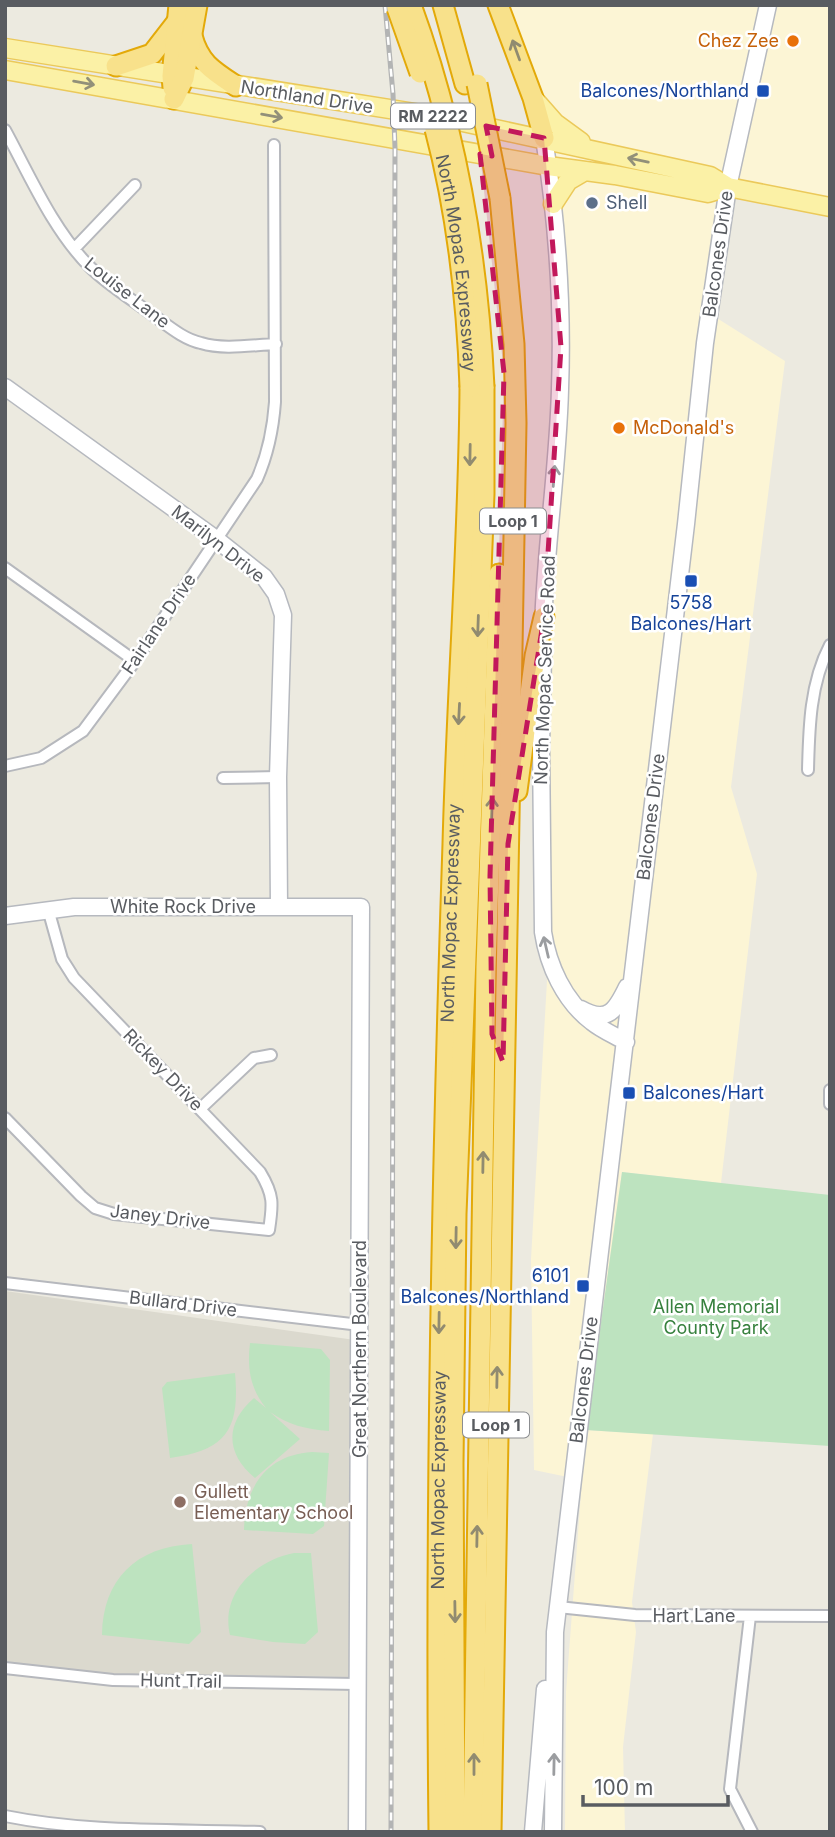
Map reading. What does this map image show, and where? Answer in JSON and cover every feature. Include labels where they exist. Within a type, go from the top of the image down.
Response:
[{"type":"highway","points":[[116,66],[152,54],[197,5]]},
{"type":"highway","points":[[443,5],[470,84]]},
{"type":"highway","name":"Loop 1","points":[[455,5],[494,199],[511,305],[516,423],[491,1832]]},
{"type":"highway","points":[[498,5],[533,98],[544,138]]},
{"type":"highway","name":"North Mopac Expressway","points":[[400,6],[426,91],[446,180],[477,387],[453,841],[439,1324],[439,1832]]},
{"type":"highway","points":[[174,99],[182,21]]},
{"type":"highway","points":[[182,21],[200,58],[236,86]]},
{"type":"highway","points":[[473,1832],[486,968],[504,429],[494,199]]},
{"type":"highway","points":[[455,1822],[455,1269],[484,494],[477,387]]},
{"type":"highway","points":[[508,844],[535,656],[544,617]]},
{"type":"highway","points":[[448,1010],[470,851]]},
{"type":"highway","points":[[490,876],[492,1034],[503,1062]]},
{"type":"highway","points":[[439,1619],[455,1822]]},
{"type":"main road","name":"Northland Drive","points":[[5,48],[440,117],[710,176],[728,187],[829,210]]},
{"type":"main road","name":"Northland Drive","points":[[5,70],[708,193],[728,187]]},
{"type":"main road","points":[[533,98],[557,124],[590,148]]},
{"type":"main road","points":[[553,204],[568,181],[585,172]]},
{"type":"street","name":"Balcones Drive","points":[[533,1832],[547,1671],[555,1632],[626,1042],[705,344],[728,187],[768,5]]},
{"type":"street","name":"Louise Lane","points":[[5,130],[51,215],[74,249],[110,284],[177,332],[198,343],[219,347],[276,344]]},
{"type":"street","name":"North Mopac Service Road","points":[[544,138],[553,204],[561,358],[544,617],[541,733],[543,932],[545,949],[564,991],[591,1022],[626,1042]]},
{"type":"street","name":"Fairlane Drive","points":[[5,766],[41,758],[83,731],[135,661],[257,479],[267,456],[273,432],[275,402],[274,145]]},
{"type":"street","points":[[74,249],[135,185]]},
{"type":"street","name":"Marilyn Drive","points":[[5,387],[216,539],[264,577],[276,594],[283,615],[278,777],[279,907]]},
{"type":"street","points":[[5,568],[135,661]]},
{"type":"street","points":[[808,770],[809,725],[815,689],[830,645]]},
{"type":"street","points":[[223,778],[278,777]]},
{"type":"street","name":"White Rock Drive","points":[[5,916],[48,909],[361,907]]},
{"type":"street","name":"Great Northern Boulevard","points":[[357,1832],[361,907]]},
{"type":"street","name":"Rickey Drive","points":[[48,909],[62,959],[74,978],[260,1172],[270,1188],[273,1204],[269,1230]]},
{"type":"street","points":[[577,1007],[596,1015],[611,1013],[618,1006],[633,976]]},
{"type":"street","points":[[200,1109],[254,1058],[271,1055]]},
{"type":"street","points":[[830,1090],[830,1104]]},
{"type":"street","name":"Janey Drive","points":[[5,1118],[95,1208],[114,1214],[269,1230]]},
{"type":"street","name":"Bullard Drive","points":[[5,1283],[360,1325]]},
{"type":"street","name":"Hart Lane","points":[[558,1607],[635,1615],[830,1616]]},
{"type":"street","points":[[750,1616],[730,1789],[752,1832]]},
{"type":"street","name":"Balcones Drive","points":[[553,1832],[555,1632]]},
{"type":"street","name":"Hunt Trail","points":[[5,1668],[113,1680],[358,1684]]},
{"type":"street","points":[[5,1816],[76,1827],[260,1832]]},
{"type":"highlighted area","points":[[486,126],[544,138],[561,347],[544,617],[508,844],[503,1062],[492,1034],[490,876],[504,373],[480,154],[492,156]]},
{"type":"shaded area","points":[[506,5],[830,5],[830,197],[727,178],[704,310],[785,361],[731,787],[757,874],[721,1183],[622,1172],[586,1430],[653,1434],[632,1602],[636,1632],[623,1747],[625,1832],[565,1832],[566,1692],[582,1480],[534,1470],[531,1259],[547,981],[548,668],[563,439],[557,181]]},
{"type":"shaded area","name":"Gullett Elementary School","points":[[5,1291],[355,1340],[356,1677],[111,1674],[5,1663]]},
{"type":"green space","name":"Allen Memorial County Park","points":[[622,1172],[830,1195],[830,1446],[586,1430]]},
{"type":"green space","points":[[250,1343],[321,1349],[330,1360],[329,1431],[298,1426],[270,1412],[300,1439],[255,1478],[238,1458],[232,1438],[238,1418],[254,1398],[266,1408],[256,1393],[251,1377]]},
{"type":"green space","points":[[235,1373],[235,1409],[226,1434],[205,1449],[170,1458],[162,1388],[167,1382]]},
{"type":"green space","points":[[312,1452],[329,1453],[324,1526],[313,1534],[244,1530],[249,1500],[262,1476],[271,1466],[283,1459]]},
{"type":"green space","points":[[192,1544],[201,1632],[189,1644],[102,1635],[109,1598],[116,1582],[126,1570],[139,1559],[154,1552],[172,1546]]},
{"type":"green space","points":[[294,1553],[311,1553],[318,1632],[305,1644],[230,1635],[230,1605],[244,1581],[267,1563]]},
{"type":"railway","points":[[385,5],[395,148],[391,1832]]},
{"type":"place","name":"Chez Zee","points":[[793,41]]},
{"type":"place","name":"Balcones/Northland","points":[[763,91]]},
{"type":"place","name":"Shell","points":[[592,203]]},
{"type":"place","name":"McDonald's","points":[[619,428]]},
{"type":"place","name":"5758 Balcones/Hart","points":[[691,581]]},
{"type":"place","name":"Balcones/Hart","points":[[629,1093]]},
{"type":"place","name":"6101 Balcones/Northland","points":[[583,1286]]},
{"type":"place","name":"Gullett Elementary School","points":[[180,1502]]}]
